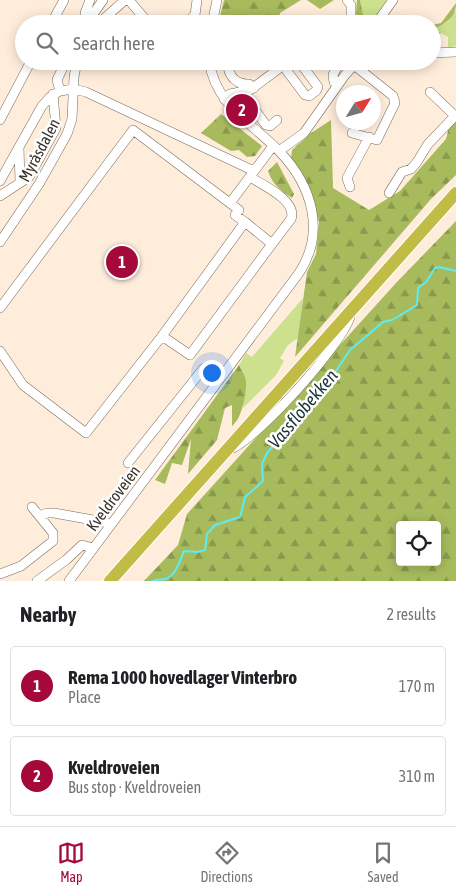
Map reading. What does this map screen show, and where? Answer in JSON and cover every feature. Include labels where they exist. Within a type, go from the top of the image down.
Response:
[{"type":"highway","points":[[110,581],[456,193]]},
{"type":"highway","points":[[116,581],[456,199]]},
{"type":"street","points":[[56,15],[64,0]]},
{"type":"street","points":[[85,15],[90,0]]},
{"type":"street","points":[[93,15],[103,0]]},
{"type":"street","points":[[108,15],[125,0]]},
{"type":"street","points":[[129,0],[142,15]]},
{"type":"street","points":[[195,15],[197,0]]},
{"type":"street","points":[[214,15],[217,0]]},
{"type":"street","points":[[347,0],[350,6],[350,15]]},
{"type":"street","points":[[382,15],[393,0]]},
{"type":"street","points":[[441,53],[456,52]]},
{"type":"street","points":[[0,120],[26,70]]},
{"type":"street","points":[[0,196],[29,177],[56,128],[57,80],[62,70]]},
{"type":"street","name":"Myråsdalen","points":[[0,242],[4,229],[39,184],[67,134],[72,119],[76,70]]},
{"type":"street","name":"Kveldroveien","points":[[69,581],[304,266],[313,241],[313,218],[308,199],[294,171],[276,148],[224,99],[215,84],[211,70]]},
{"type":"street","points":[[229,70],[236,81],[249,84],[254,88]]},
{"type":"street","points":[[224,99],[230,94],[254,88],[280,70]]},
{"type":"street","points":[[289,70],[305,95],[309,96],[318,87],[305,70]]},
{"type":"street","points":[[336,70],[333,75],[334,82],[338,85],[350,70]]},
{"type":"street","points":[[352,133],[377,140],[395,103],[393,96],[364,70]]},
{"type":"street","points":[[230,203],[252,174],[276,148],[304,133],[336,88]]},
{"type":"street","points":[[0,181],[42,106],[57,93],[73,89],[86,92],[252,174],[287,202],[291,206],[291,219],[190,355],[162,336]]},
{"type":"street","points":[[241,91],[266,125],[270,126],[277,120]]},
{"type":"street","points":[[389,193],[402,172],[411,169],[428,144],[456,115],[430,92]]},
{"type":"street","points":[[0,308],[133,130],[239,210],[235,215],[272,244]]},
{"type":"street","points":[[350,187],[346,178],[369,137]]},
{"type":"street","points":[[19,147],[20,182]]},
{"type":"street","points":[[0,352],[23,385],[86,433],[162,336],[244,222]]},
{"type":"street","points":[[128,463],[203,369],[213,367],[224,374]]},
{"type":"street","points":[[0,574],[21,566],[53,541],[53,533],[32,507]]},
{"type":"street","points":[[40,516],[54,513],[104,522],[111,526]]},
{"type":"street","points":[[38,580],[66,560],[82,544],[93,548]]},
{"type":"green space","points":[[224,0],[301,0],[280,13],[280,15],[220,15]]},
{"type":"green space","points":[[307,0],[334,0],[320,9]]},
{"type":"green space","points":[[357,0],[360,0],[363,15],[356,15]]},
{"type":"green space","points":[[360,0],[389,0],[379,15],[363,15]]},
{"type":"green space","points":[[456,3],[452,16],[441,25]]},
{"type":"green space","points":[[456,10],[456,46],[448,48],[448,37],[441,33],[441,25],[449,21]]},
{"type":"green space","points":[[221,114],[262,146],[255,156],[247,157],[239,150],[231,151],[201,133]]},
{"type":"green space","points":[[331,120],[333,188],[369,210],[400,191],[446,139],[449,127],[456,120],[456,175],[431,199],[295,357],[307,272],[316,254],[319,222],[309,188],[291,159],[292,150],[311,133]]},
{"type":"green space","points":[[277,162],[294,194],[292,198],[277,187],[270,176],[268,171]]},
{"type":"green space","points":[[456,221],[456,581],[144,581],[178,545],[187,514],[396,283]]},
{"type":"green space","points":[[303,298],[298,338],[288,345],[280,358],[284,361],[276,375],[243,408],[246,380],[239,365],[246,353],[252,357]]},
{"type":"green space","points":[[239,365],[246,385],[245,398],[236,422],[232,426],[232,405],[225,408],[217,440],[188,474],[191,439],[182,465],[172,463],[165,484],[155,480]]},
{"type":"waterway","name":"Vassflobekken","points":[[153,581],[165,579],[172,575],[184,551],[197,552],[205,550],[207,534],[215,525],[240,517],[245,497],[263,481],[262,464],[267,453],[326,386],[350,350],[383,322],[392,320],[417,305],[418,288],[426,282],[435,268],[439,267],[456,271]]},
{"type":"place","name":"Kveldroveien","points":[[242,110]]},
{"type":"place","name":"Rema 1000 hovedlager Vinterbro","points":[[122,262]]}]
